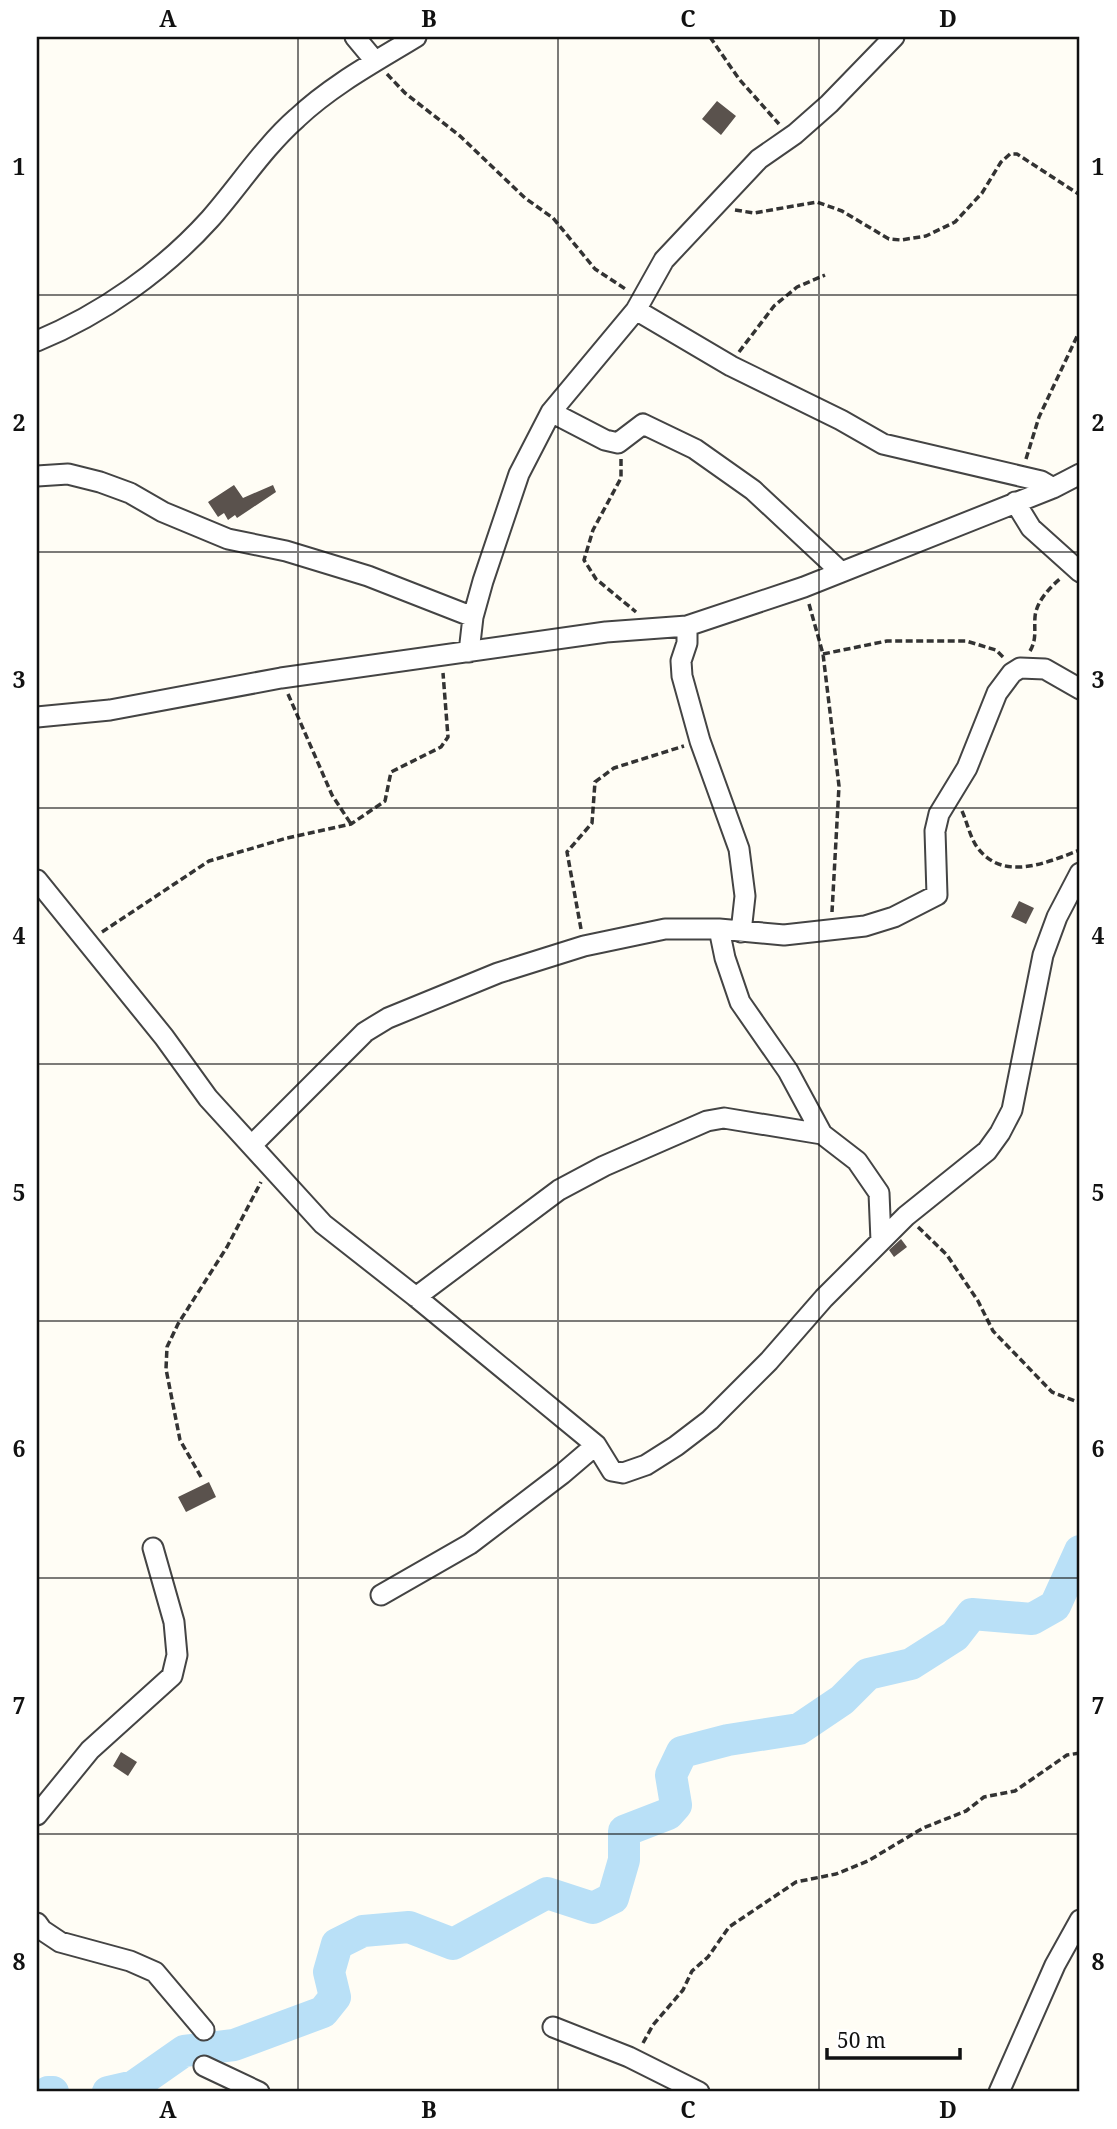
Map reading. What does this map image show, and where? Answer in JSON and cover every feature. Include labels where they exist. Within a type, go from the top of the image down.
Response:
[{"type":"street","points":[[355,37],[375,61]]},
{"type":"street","points":[[37,341],[72,326],[155,270],[207,222],[298,116],[338,85],[416,37]]},
{"type":"street","points":[[469,652],[473,617],[483,581],[519,474],[551,412],[638,304],[664,260],[759,159],[795,134],[829,104],[894,37]]},
{"type":"street","points":[[638,304],[731,366],[841,420],[883,444],[1041,481],[1053,488]]},
{"type":"street","points":[[551,412],[605,440],[618,443],[643,424],[695,449],[753,490],[841,572]]},
{"type":"street","points":[[37,476],[68,474],[100,482],[130,493],[163,512],[228,539],[286,551],[368,576],[473,617]]},
{"type":"street","points":[[37,717],[110,710],[281,678],[606,632],[687,626],[804,587],[1053,488],[1080,474]]},
{"type":"street","points":[[1015,502],[1031,528],[1077,570]]},
{"type":"street","points":[[687,626],[687,643],[681,661],[682,676],[699,741],[739,849],[745,896],[741,932]]},
{"type":"street","points":[[252,1145],[365,1032],[388,1018],[498,973],[584,946],[665,929],[719,929],[784,935],[865,926],[894,917],[937,895],[935,831],[939,814],[967,768],[997,693],[1016,670],[1045,669],[1080,689]]},
{"type":"street","points":[[37,880],[164,1037],[208,1098],[323,1224],[596,1445],[612,1471],[623,1473],[646,1465],[710,1420],[769,1361],[824,1298],[906,1216],[987,1150],[1000,1133],[1012,1110],[1043,955],[1057,917],[1080,873]]},
{"type":"street","points":[[719,929],[740,1002],[788,1071],[822,1134],[857,1161],[879,1193],[881,1241]]},
{"type":"street","points":[[416,1297],[559,1190],[604,1166],[707,1121],[724,1118],[822,1134]]},
{"type":"street","points":[[381,1595],[470,1544],[596,1445]]},
{"type":"street","points":[[37,1815],[90,1750],[172,1676],[177,1655],[174,1622],[153,1548]]},
{"type":"street","points":[[999,2092],[1055,1965],[1080,1920]]},
{"type":"street","points":[[37,1923],[42,1930],[60,1942],[130,1961],[155,1972],[204,2030]]},
{"type":"street","points":[[553,2026],[629,2057],[699,2092]]},
{"type":"street","points":[[204,2066],[259,2092]]},
{"type":"path","points":[[709,37],[739,79],[783,129],[795,134]]},
{"type":"path","points":[[375,61],[405,93],[460,136],[525,198],[553,218],[595,269],[638,304]]},
{"type":"path","points":[[712,208],[754,213],[817,202],[842,211],[889,239],[926,236],[955,222],[982,193],[1001,162],[1010,154],[1017,154],[1080,195]]},
{"type":"path","points":[[731,366],[774,306],[797,287],[825,275]]},
{"type":"path","points":[[1021,478],[1039,417],[1080,330]]},
{"type":"path","points":[[618,443],[621,478],[593,530],[584,560],[596,579],[656,628]]},
{"type":"path","points":[[823,654],[887,642],[966,641],[996,650],[1016,670],[1035,642],[1035,614],[1039,604],[1055,583],[1077,570]]},
{"type":"path","points":[[804,587],[823,654],[839,786],[830,931]]},
{"type":"path","points":[[88,945],[109,926],[209,861],[288,838],[351,824],[386,801],[391,772],[441,747],[448,737],[441,656]]},
{"type":"path","points":[[281,678],[332,795],[351,824]]},
{"type":"path","points":[[584,946],[567,852],[592,823],[595,782],[614,768],[699,741]]},
{"type":"path","points":[[953,789],[977,847],[1004,867],[1024,869],[1080,850]]},
{"type":"path","points":[[201,1477],[180,1440],[166,1369],[167,1347],[178,1324],[228,1247],[271,1165]]},
{"type":"path","points":[[906,1216],[947,1255],[978,1301],[993,1331],[1052,1392],[1080,1403]]},
{"type":"path","points":[[629,2057],[638,2054],[653,2025],[683,1990],[692,1971],[708,1957],[729,1927],[796,1882],[835,1874],[868,1861],[923,1828],[967,1811],[984,1797],[1015,1791],[1067,1755],[1080,1753]]},
{"type":"building","points":[[717,101],[736,116],[721,135],[702,119]]},
{"type":"building","points":[[234,485],[243,498],[273,485],[276,492],[237,518],[235,515],[228,520],[224,513],[218,517],[208,502]]},
{"type":"building","points":[[1019,901],[1034,908],[1026,924],[1011,917]]},
{"type":"building","points":[[901,1239],[907,1247],[894,1257],[889,1250]]},
{"type":"building","points":[[209,1482],[216,1497],[186,1512],[178,1497]]},
{"type":"building","points":[[121,1752],[137,1762],[128,1776],[113,1766]]},
{"type":"waterway","points":[[108,2092],[134,2086],[184,2051],[234,2045],[323,2012],[335,1997],[329,1972],[337,1944],[363,1931],[409,1927],[453,1944],[547,1893],[593,1908],[613,1898],[624,1860],[624,1831],[668,1814],[676,1805],[671,1775],[682,1752],[728,1740],[799,1729],[842,1700],[868,1674],[911,1664],[955,1636],[972,1614],[1032,1619],[1055,1606],[1080,1551]]},
{"type":"waterway","points":[[48,2092],[53,2092]]}]
